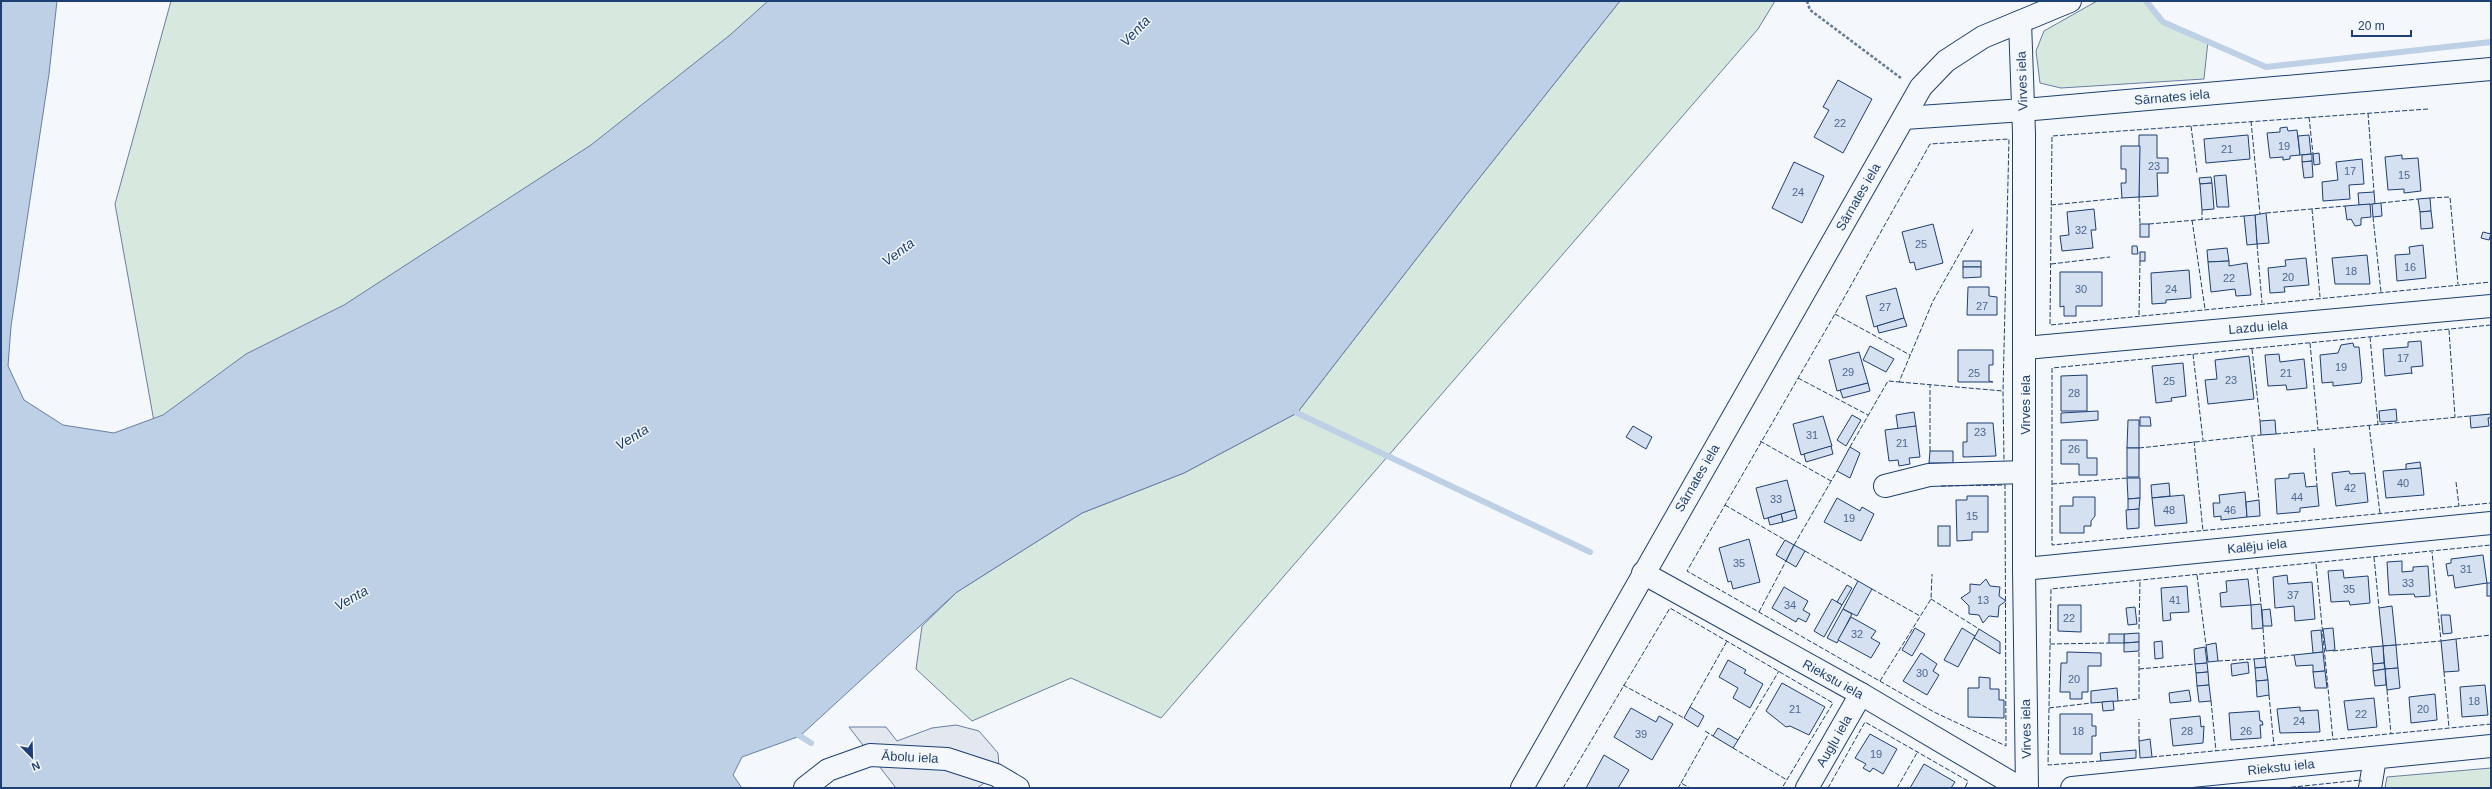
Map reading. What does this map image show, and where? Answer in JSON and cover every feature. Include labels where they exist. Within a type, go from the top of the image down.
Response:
[{"type":"street","points":[[1904,118],[1921,87],[1946,61],[1983,37],[2070,1]]},
{"type":"street","name":"Virves iela","points":[[2020,22],[2024,110],[2024,570],[2027,788]]},
{"type":"street","name":"Sārnates iela","points":[[1522,788],[1643,573],[1904,118],[2024,110],[2491,69]]},
{"type":"street","name":"Lazdu iela","points":[[2025,348],[2491,306]]},
{"type":"street","points":[[1885,486],[1929,475],[2024,472]]},
{"type":"street","name":"Kalēju iela","points":[[2024,570],[2491,523]]},
{"type":"street","name":"Riekstu iela","points":[[1643,573],[1861,694],[2020,788]]},
{"type":"street","name":"Augļu iela","points":[[1807,788],[1861,694]]},
{"type":"street","name":"Riekstu iela","points":[[2072,788],[2491,746]]},
{"type":"street","name":"Ābolu iela","points":[[805,788],[828,770],[870,755],[946,759],[996,775],[1018,788]]},
{"type":"street","points":[[2370,788],[2375,758]]},
{"type":"path","points":[[1807,1],[1810,10],[1906,82]]},
{"type":"shaded area","points":[[171,1],[1015,1],[188,611],[115,204]]},
{"type":"shaded area","points":[[1620,1],[1775,1],[1758,29],[1161,718],[1071,678],[972,721],[916,669],[922,626],[957,592],[1082,513],[1184,473],[1297,413],[1465,196]]},
{"type":"shaded area","points":[[2097,1],[2146,1],[2163,22],[2208,41],[2204,79],[2061,88],[2040,83],[2036,51],[2044,31]]},
{"type":"shaded area","points":[[956,725],[979,731],[998,753],[999,767],[996,775],[977,788],[896,788],[849,727],[886,727],[897,741],[932,728]]},
{"type":"shaded area","points":[[2491,768],[2491,788],[2385,788],[2387,777]]},
{"type":"water","name":"Venta","points":[[1,1],[57,1],[49,74],[11,326],[8,366],[24,400],[63,425],[114,433],[163,415],[246,354],[344,305],[591,145],[730,35],[768,1],[1620,1],[1465,196],[1297,413],[1184,473],[1082,513],[957,592],[800,736],[742,757],[733,775],[742,788],[1,788]]},
{"type":"building","points":[[1838,80],[1872,99],[1843,153],[1814,137],[1829,110],[1823,107]]},
{"type":"building","points":[[2287,127],[2288,131],[2297,130],[2300,155],[2290,156],[2290,159],[2283,160],[2283,157],[2270,158],[2267,133],[2280,132],[2280,128]]},
{"type":"building","points":[[2139,135],[2157,135],[2157,158],[2168,158],[2168,173],[2157,173],[2158,196],[2139,197]]},
{"type":"building","points":[[2248,135],[2250,159],[2206,163],[2204,139]]},
{"type":"building","points":[[2309,135],[2311,154],[2300,155],[2298,136]]},
{"type":"building","points":[[2121,146],[2140,146],[2139,197],[2122,198],[2121,183],[2126,183],[2126,169],[2121,169]]},
{"type":"building","points":[[2319,153],[2320,164],[2314,165],[2313,154]]},
{"type":"building","points":[[2312,154],[2312,161],[2302,162],[2302,155]]},
{"type":"building","points":[[2402,155],[2402,159],[2418,158],[2421,191],[2404,193],[2404,189],[2388,190],[2385,157]]},
{"type":"building","points":[[2362,159],[2364,184],[2349,185],[2350,199],[2323,201],[2322,182],[2338,180],[2336,162]]},
{"type":"building","points":[[2312,161],[2313,177],[2304,178],[2302,162]]},
{"type":"building","points":[[1794,162],[1824,176],[1802,223],[1772,208]]},
{"type":"building","points":[[2226,175],[2229,207],[2217,207],[2214,176]]},
{"type":"building","points":[[2211,177],[2212,183],[2200,184],[2199,178]]},
{"type":"building","points":[[2212,183],[2214,209],[2202,210],[2200,184]]},
{"type":"building","points":[[2374,192],[2375,204],[2359,205],[2358,193]]},
{"type":"building","points":[[2430,198],[2431,211],[2420,212],[2418,199]]},
{"type":"building","points":[[2381,203],[2382,216],[2373,217],[2372,204]]},
{"type":"building","points":[[2370,204],[2371,217],[2361,218],[2361,225],[2355,226],[2351,219],[2347,220],[2345,206]]},
{"type":"building","points":[[2094,209],[2096,230],[2091,230],[2093,248],[2062,251],[2060,236],[2069,235],[2067,212]]},
{"type":"building","points":[[2431,211],[2433,228],[2421,229],[2420,212]]},
{"type":"building","points":[[2266,213],[2269,243],[2257,244],[2255,215]]},
{"type":"building","points":[[2255,215],[2257,244],[2247,245],[2244,216]]},
{"type":"building","points":[[1933,224],[1943,263],[1916,270],[1914,262],[1910,263],[1902,232]]},
{"type":"building","points":[[2140,224],[2149,224],[2149,237],[2140,237]]},
{"type":"building","points":[[2483,232],[2491,234],[2489,240],[2481,238]]},
{"type":"building","points":[[2423,245],[2426,278],[2397,281],[2395,255],[2410,254],[2409,247]]},
{"type":"building","points":[[2132,246],[2137,246],[2138,254],[2132,254]]},
{"type":"building","points":[[2227,248],[2229,261],[2208,262],[2207,250]]},
{"type":"building","points":[[2140,252],[2145,252],[2145,261],[2140,261]]},
{"type":"building","points":[[2367,255],[2370,284],[2335,284],[2332,258]]},
{"type":"building","points":[[2306,258],[2309,285],[2284,287],[2285,292],[2270,293],[2268,268],[2286,266],[2285,260]]},
{"type":"building","points":[[1963,261],[1981,261],[1981,267],[1963,267]]},
{"type":"building","points":[[2229,261],[2229,266],[2247,263],[2251,295],[2236,296],[2235,289],[2211,292],[2208,262]]},
{"type":"building","points":[[1963,267],[1981,267],[1981,277],[1963,278]]},
{"type":"building","points":[[2189,270],[2191,298],[2166,300],[2166,303],[2152,304],[2151,273]]},
{"type":"building","points":[[2060,272],[2102,272],[2102,306],[2076,306],[2076,316],[2064,316],[2064,306],[2060,307]]},
{"type":"building","points":[[1968,287],[1989,287],[1989,296],[1997,297],[1997,315],[1967,315]]},
{"type":"building","points":[[1896,288],[1904,318],[1874,327],[1866,296]]},
{"type":"building","points":[[1904,318],[1907,326],[1879,333],[1877,326]]},
{"type":"building","points":[[2421,341],[2423,366],[2411,367],[2412,374],[2385,376],[2383,349],[2408,347],[2408,342]]},
{"type":"building","points":[[2353,343],[2354,347],[2359,347],[2362,379],[2361,383],[2333,386],[2333,382],[2322,383],[2320,355],[2338,353],[2341,345]]},
{"type":"building","points":[[1870,346],[1894,359],[1886,372],[1863,360]]},
{"type":"building","points":[[1958,350],[1993,350],[1993,365],[1989,365],[1989,381],[1993,382],[1958,382]]},
{"type":"building","points":[[1859,352],[1868,383],[1837,391],[1829,360]]},
{"type":"building","points":[[2279,354],[2280,362],[2304,359],[2307,388],[2287,390],[2286,385],[2268,386],[2265,355]]},
{"type":"building","points":[[2249,356],[2254,399],[2208,404],[2205,380],[2217,379],[2215,360]]},
{"type":"building","points":[[2183,363],[2186,396],[2171,398],[2172,401],[2156,403],[2152,366]]},
{"type":"building","points":[[2087,375],[2087,411],[2061,411],[2061,376]]},
{"type":"building","points":[[1868,383],[1870,391],[1843,398],[1840,390]]},
{"type":"building","points":[[2396,409],[2397,421],[2380,422],[2379,411]]},
{"type":"building","points":[[2098,411],[2098,420],[2061,423],[2061,413]]},
{"type":"building","points":[[1914,412],[1916,426],[1898,429],[1896,415]]},
{"type":"building","points":[[2491,414],[2491,418],[2488,418],[2489,426],[2471,428],[2470,416]]},
{"type":"building","points":[[1852,415],[1861,420],[1846,446],[1837,440]]},
{"type":"building","points":[[1823,416],[1832,446],[1801,455],[1793,424]]},
{"type":"building","points":[[2140,417],[2150,417],[2151,426],[2140,426]]},
{"type":"building","points":[[2128,420],[2139,420],[2139,448],[2127,448]]},
{"type":"building","points":[[2275,420],[2276,434],[2261,435],[2260,421]]},
{"type":"building","points":[[1967,423],[1993,423],[1996,456],[1963,457],[1963,442],[1967,442]]},
{"type":"building","points":[[1633,426],[1652,437],[1646,449],[1626,437]]},
{"type":"building","points":[[1916,426],[1920,457],[1909,458],[1910,464],[1899,466],[1898,460],[1889,461],[1885,430]]},
{"type":"building","points":[[2061,440],[2087,440],[2087,458],[2097,458],[2097,475],[2079,475],[2079,464],[2061,464]]},
{"type":"building","points":[[1831,446],[1833,454],[1806,462],[1804,454]]},
{"type":"building","points":[[1850,447],[1860,453],[1850,478],[1837,471]]},
{"type":"building","points":[[2127,448],[2139,448],[2139,477],[2127,477]]},
{"type":"building","points":[[1930,451],[1953,451],[1953,463],[1929,463]]},
{"type":"building","points":[[2420,462],[2421,468],[2406,470],[2406,464]]},
{"type":"building","points":[[2421,468],[2424,495],[2386,498],[2383,471]]},
{"type":"building","points":[[2349,471],[2350,474],[2365,473],[2368,502],[2336,506],[2332,473]]},
{"type":"building","points":[[2304,473],[2306,487],[2317,486],[2319,506],[2300,508],[2300,512],[2277,514],[2275,479],[2289,478],[2289,474]]},
{"type":"building","points":[[2127,478],[2140,478],[2140,498],[2128,499]]},
{"type":"building","points":[[1787,480],[1795,510],[1764,519],[1756,488]]},
{"type":"building","points":[[2169,483],[2170,496],[2152,498],[2151,485]]},
{"type":"building","points":[[2245,492],[2247,517],[2221,520],[2221,516],[2214,517],[2213,503],[2220,503],[2219,495]]},
{"type":"building","points":[[2184,495],[2187,523],[2155,526],[2152,498]]},
{"type":"building","points":[[1967,496],[1988,496],[1988,532],[1972,532],[1972,540],[1957,541],[1956,500],[1967,500]]},
{"type":"building","points":[[2073,497],[2095,497],[2095,516],[2091,521],[2091,526],[2084,526],[2084,533],[2060,533],[2060,506],[2073,506]]},
{"type":"building","points":[[1837,498],[1860,511],[1862,507],[1874,514],[1861,541],[1824,522]]},
{"type":"building","points":[[2140,498],[2139,509],[2128,510],[2128,499]]},
{"type":"building","points":[[2259,500],[2260,516],[2247,517],[2246,502]]},
{"type":"building","points":[[2139,509],[2139,528],[2127,529],[2126,510]]},
{"type":"building","points":[[1795,510],[1797,518],[1783,522],[1781,514]]},
{"type":"building","points":[[1781,514],[1783,522],[1770,525],[1768,518]]},
{"type":"building","points":[[1938,526],[1950,526],[1950,546],[1938,546]]},
{"type":"building","points":[[1749,539],[1760,582],[1733,589],[1731,581],[1728,582],[1719,548]]},
{"type":"building","points":[[1785,540],[1794,545],[1786,561],[1776,555]]},
{"type":"building","points":[[1794,545],[1805,551],[1796,567],[1786,561]]},
{"type":"building","points":[[2483,555],[2487,583],[2455,588],[2453,575],[2448,576],[2446,564],[2451,563],[2451,559]]},
{"type":"building","points":[[2402,561],[2402,572],[2413,571],[2413,567],[2428,566],[2430,596],[2415,597],[2414,594],[2389,595],[2387,562]]},
{"type":"building","points":[[2343,570],[2344,578],[2368,576],[2370,603],[2350,605],[2349,601],[2331,602],[2328,571]]},
{"type":"building","points":[[2287,575],[2288,584],[2312,582],[2315,619],[2295,621],[2294,606],[2275,608],[2273,577]]},
{"type":"building","points":[[1986,579],[1990,586],[2000,587],[1999,596],[2006,601],[1999,606],[1998,617],[1989,616],[1983,623],[1979,615],[1969,614],[1969,606],[1961,598],[1970,592],[1970,584],[1980,585]]},
{"type":"building","points":[[2248,579],[2251,605],[2221,607],[2220,593],[2227,592],[2226,581]]},
{"type":"building","points":[[1858,581],[1872,589],[1857,616],[1843,609]]},
{"type":"building","points":[[2487,583],[2491,583],[2491,596],[2487,596]]},
{"type":"building","points":[[1847,585],[1852,588],[1842,605],[1837,602]]},
{"type":"building","points":[[2187,586],[2189,612],[2170,613],[2171,620],[2163,621],[2161,588]]},
{"type":"building","points":[[1784,587],[1808,601],[1803,610],[1810,614],[1806,622],[1798,618],[1796,622],[1772,608]]},
{"type":"building","points":[[1832,599],[1842,605],[1824,637],[1814,631]]},
{"type":"building","points":[[2261,604],[2263,628],[2252,629],[2251,605]]},
{"type":"building","points":[[2058,605],[2081,605],[2081,632],[2058,631]]},
{"type":"building","points":[[2392,606],[2396,645],[2383,646],[2379,608]]},
{"type":"building","points":[[2135,607],[2137,624],[2128,625],[2126,608]]},
{"type":"building","points":[[1843,609],[1852,614],[1837,643],[1827,638]]},
{"type":"building","points":[[2270,609],[2272,626],[2263,626],[2262,610]]},
{"type":"building","points":[[2441,615],[2450,615],[2452,633],[2443,634]]},
{"type":"building","points":[[1851,617],[1876,631],[1871,638],[1880,643],[1871,658],[1838,640]]},
{"type":"building","points":[[1915,628],[1925,634],[1912,656],[1902,650]]},
{"type":"building","points":[[1962,628],[1975,636],[1958,667],[1944,660]]},
{"type":"building","points":[[2333,628],[2335,650],[2326,651],[2323,629]]},
{"type":"building","points":[[1979,629],[2000,642],[2000,654],[1974,638]]},
{"type":"building","points":[[2321,630],[2323,652],[2313,653],[2311,631]]},
{"type":"building","points":[[2139,633],[2139,642],[2124,643],[2124,634]]},
{"type":"building","points":[[2109,634],[2124,634],[2124,643],[2109,643]]},
{"type":"building","points":[[2456,639],[2459,671],[2444,672],[2441,641]]},
{"type":"building","points":[[2162,641],[2163,658],[2155,659],[2154,642]]},
{"type":"building","points":[[2139,642],[2139,651],[2124,652],[2124,643]]},
{"type":"building","points":[[2216,643],[2218,661],[2208,662],[2206,645]]},
{"type":"building","points":[[2396,645],[2398,668],[2385,669],[2383,646]]},
{"type":"building","points":[[2383,646],[2384,663],[2373,664],[2371,647]]},
{"type":"building","points":[[2205,647],[2207,663],[2195,664],[2194,649]]},
{"type":"building","points":[[2067,652],[2101,653],[2101,666],[2088,666],[2088,692],[2082,692],[2082,699],[2070,699],[2070,692],[2060,692],[2061,663],[2067,663]]},
{"type":"building","points":[[2323,652],[2325,671],[2313,672],[2313,665],[2296,666],[2294,655]]},
{"type":"building","points":[[1921,653],[1937,664],[1933,671],[1939,675],[1927,695],[1903,681]]},
{"type":"building","points":[[2265,658],[2266,667],[2255,668],[2254,659]]},
{"type":"building","points":[[1728,660],[1746,670],[1744,673],[1763,684],[1750,708],[1733,698],[1738,688],[1719,677]]},
{"type":"building","points":[[2248,662],[2249,673],[2232,676],[2231,664]]},
{"type":"building","points":[[2207,663],[2208,672],[2196,673],[2195,664]]},
{"type":"building","points":[[2384,663],[2385,669],[2373,671],[2373,664]]},
{"type":"building","points":[[2266,667],[2268,680],[2256,681],[2255,668]]},
{"type":"building","points":[[2398,668],[2400,688],[2387,690],[2385,669]]},
{"type":"building","points":[[2385,669],[2386,685],[2375,686],[2373,671]]},
{"type":"building","points":[[2325,671],[2327,688],[2315,688],[2313,672]]},
{"type":"building","points":[[2208,672],[2209,685],[2197,686],[2196,673]]},
{"type":"building","points":[[1979,677],[1990,678],[1990,689],[1999,689],[1999,700],[2004,700],[2004,718],[1968,717],[1968,688],[1979,688]]},
{"type":"building","points":[[2268,680],[2269,695],[2257,697],[2256,681]]},
{"type":"building","points":[[1782,683],[1825,707],[1809,735],[1790,726],[1786,727],[1766,711]]},
{"type":"building","points":[[2209,685],[2211,701],[2199,702],[2197,686]]},
{"type":"building","points":[[2485,685],[2488,715],[2462,717],[2460,687]]},
{"type":"building","points":[[2117,688],[2118,701],[2091,703],[2091,691]]},
{"type":"building","points":[[2189,690],[2191,701],[2170,703],[2169,693]]},
{"type":"building","points":[[2435,694],[2437,720],[2411,723],[2409,697]]},
{"type":"building","points":[[2374,698],[2377,727],[2348,730],[2344,701]]},
{"type":"building","points":[[2113,701],[2114,710],[2103,711],[2102,702]]},
{"type":"building","points":[[1690,707],[1704,716],[1698,727],[1684,718]]},
{"type":"building","points":[[2300,707],[2300,711],[2318,710],[2320,732],[2280,733],[2277,709]]},
{"type":"building","points":[[1631,708],[1656,722],[1659,716],[1673,724],[1652,760],[1614,737]]},
{"type":"building","points":[[2259,711],[2260,721],[2262,721],[2263,725],[2260,725],[2261,738],[2231,740],[2229,713]]},
{"type":"building","points":[[2060,714],[2092,714],[2092,726],[2096,726],[2096,736],[2092,736],[2092,754],[2060,754]]},
{"type":"building","points":[[2200,716],[2201,727],[2204,726],[2203,743],[2173,746],[2170,719]]},
{"type":"building","points":[[1718,728],[1738,740],[1733,748],[1713,736]]},
{"type":"building","points":[[1870,734],[1897,749],[1883,774],[1873,768],[1870,772],[1863,768],[1866,764],[1855,758]]},
{"type":"building","points":[[2150,739],[2152,757],[2140,758],[2139,741]]},
{"type":"building","points":[[2136,750],[2136,758],[2101,761],[2100,753]]},
{"type":"building","points":[[1604,755],[1629,770],[1618,788],[1586,788]]},
{"type":"building","points":[[1924,764],[1955,782],[1951,788],[1910,788]]},
{"type":"waterway","points":[[2146,1],[2163,22],[2266,67],[2491,42]]},
{"type":"waterway","points":[[1292,407],[1297,413],[1590,552]]},
{"type":"waterway","points":[[794,732],[811,743]]},
{"type":"fence","points":[[2428,109],[2052,136],[2050,325],[2491,282]]},
{"type":"fence","points":[[2368,113],[2374,192]]},
{"type":"fence","points":[[2309,117],[2313,154]]},
{"type":"fence","points":[[2251,121],[2260,214]]},
{"type":"fence","points":[[2191,126],[2197,173]]},
{"type":"fence","points":[[1941,486],[2005,485],[2006,746],[1934,712],[1687,571],[1835,314],[1930,144],[2009,139],[2003,391],[2004,462]]},
{"type":"fence","points":[[2139,197],[2140,224]]},
{"type":"fence","points":[[2430,198],[2450,197],[2458,284]]},
{"type":"fence","points":[[2051,205],[2122,198]]},
{"type":"fence","points":[[2381,203],[2418,199]]},
{"type":"fence","points":[[2266,213],[2345,206]]},
{"type":"fence","points":[[2312,209],[2320,297]]},
{"type":"fence","points":[[2202,210],[2202,219]]},
{"type":"fence","points":[[2149,224],[2244,216]]},
{"type":"fence","points":[[2373,217],[2381,292]]},
{"type":"fence","points":[[2192,220],[2205,309]]},
{"type":"fence","points":[[1850,447],[1888,381],[1899,382],[1933,301],[1974,228]]},
{"type":"fence","points":[[2257,244],[2262,303]]},
{"type":"fence","points":[[2051,264],[2110,257]]},
{"type":"fence","points":[[2139,315],[2140,261]]},
{"type":"fence","points":[[1835,314],[1910,355]]},
{"type":"fence","points":[[2491,325],[2052,368],[2052,545],[2491,503]]},
{"type":"fence","points":[[2449,330],[2455,417]]},
{"type":"fence","points":[[2370,337],[2378,425]]},
{"type":"fence","points":[[2310,343],[2318,430]]},
{"type":"fence","points":[[2252,349],[2260,421]]},
{"type":"fence","points":[[2193,354],[2203,440]]},
{"type":"fence","points":[[1798,378],[1868,415]]},
{"type":"fence","points":[[1899,382],[2003,391]]},
{"type":"fence","points":[[1930,385],[1930,451]]},
{"type":"fence","points":[[2276,434],[2470,416]]},
{"type":"fence","points":[[2369,425],[2380,513]]},
{"type":"fence","points":[[2139,448],[2261,435]]},
{"type":"fence","points":[[2252,437],[2259,500]]},
{"type":"fence","points":[[1760,441],[1831,481]]},
{"type":"fence","points":[[2194,441],[2203,531]]},
{"type":"fence","points":[[2314,448],[2317,486]]},
{"type":"fence","points":[[1794,545],[1837,471]]},
{"type":"fence","points":[[2052,484],[2127,478]]},
{"type":"fence","points":[[2456,482],[2459,506]]},
{"type":"fence","points":[[1725,505],[1785,540]]},
{"type":"fence","points":[[2101,761],[2048,765],[2051,589],[2491,545]]},
{"type":"fence","points":[[1805,551],[1858,581]]},
{"type":"fence","points":[[2396,645],[2441,641],[2432,552]]},
{"type":"fence","points":[[2374,557],[2379,608]]},
{"type":"fence","points":[[1759,612],[1786,561]]},
{"type":"fence","points":[[2316,564],[2333,740]]},
{"type":"fence","points":[[2257,569],[2261,604]]},
{"type":"fence","points":[[1880,681],[1931,599],[1932,574]]},
{"type":"fence","points":[[2197,575],[2206,645]]},
{"type":"fence","points":[[2139,629],[2140,580]]},
{"type":"fence","points":[[1872,589],[1920,616]]},
{"type":"fence","points":[[1931,599],[1979,629]]},
{"type":"fence","points":[[1563,788],[1670,608],[1833,703],[1782,788]]},
{"type":"fence","points":[[2263,628],[2265,658],[2294,655]]},
{"type":"fence","points":[[2456,639],[2491,635]]},
{"type":"fence","points":[[1690,707],[1727,641]]},
{"type":"fence","points":[[2050,644],[2109,643]]},
{"type":"fence","points":[[2333,651],[2371,647]]},
{"type":"fence","points":[[2118,701],[2139,699],[2139,651]]},
{"type":"fence","points":[[2218,661],[2254,659]]},
{"type":"fence","points":[[2139,669],[2195,664]]},
{"type":"fence","points":[[1738,740],[1779,671]]},
{"type":"fence","points":[[2444,672],[2449,728]]},
{"type":"fence","points":[[1623,685],[1684,718]]},
{"type":"fence","points":[[2387,690],[2391,734]]},
{"type":"fence","points":[[2269,695],[2274,746]]},
{"type":"fence","points":[[2211,701],[2216,751]]},
{"type":"fence","points":[[2049,708],[2091,703]]},
{"type":"fence","points":[[2139,719],[2139,741]]},
{"type":"fence","points":[[1828,788],[1865,722],[1968,781],[1965,788]]},
{"type":"fence","points":[[2152,757],[2491,724]]},
{"type":"fence","points":[[1705,731],[1713,736]]},
{"type":"fence","points":[[1681,783],[1709,733]]},
{"type":"fence","points":[[1733,748],[1787,780]]},
{"type":"fence","points":[[1897,788],[1918,751]]},
{"type":"fence","points":[[2284,788],[2361,780],[2361,782]]},
{"type":"fence","points":[[1678,788],[1681,783],[1690,788]]}]
